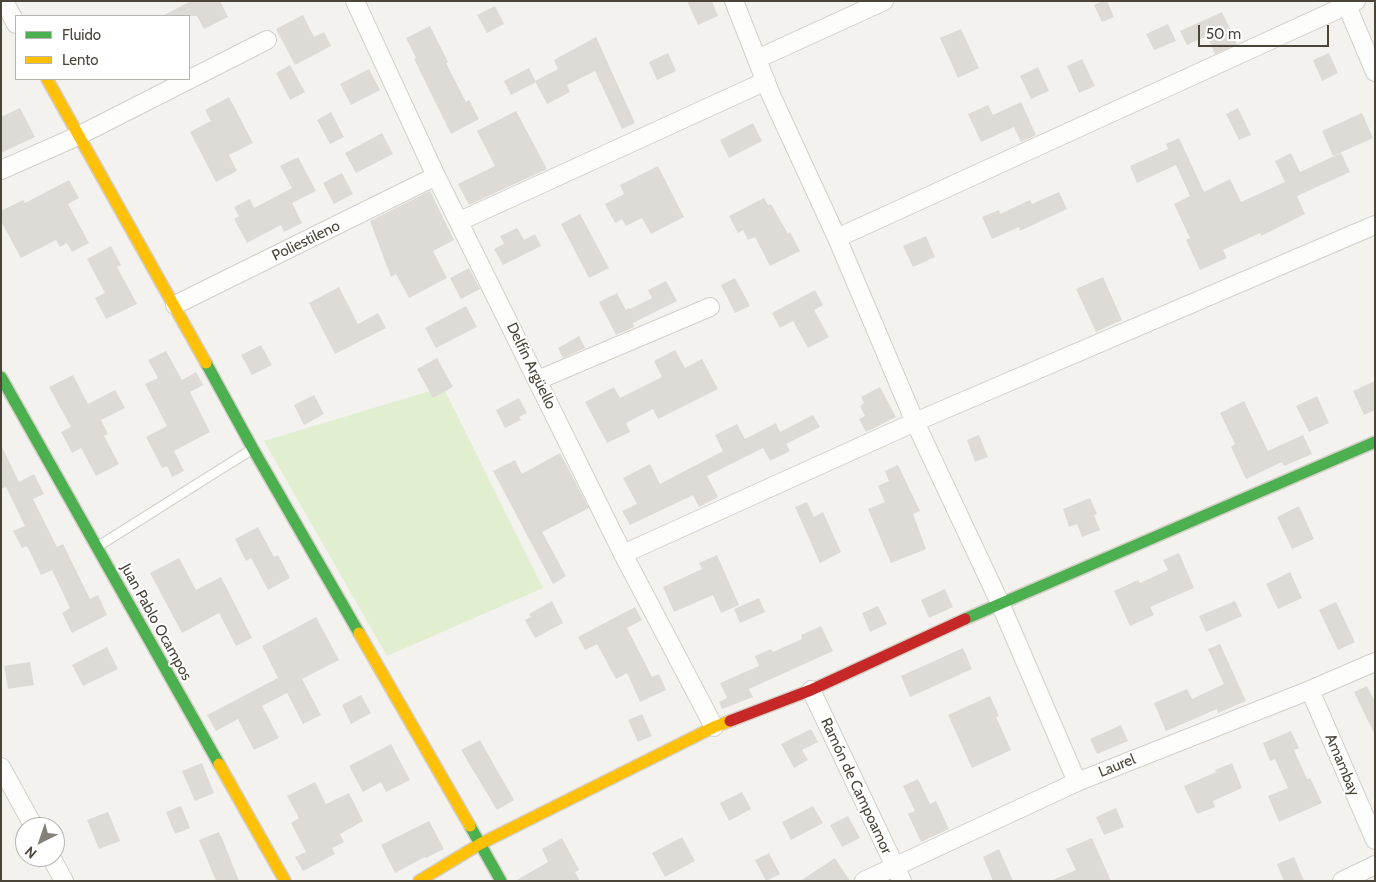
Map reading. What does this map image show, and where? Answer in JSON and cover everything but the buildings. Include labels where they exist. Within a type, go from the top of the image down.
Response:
[{"type":"street","points":[[4,1],[15,22]]},
{"type":"street","points":[[734,1],[766,81],[837,238],[916,422],[1000,603],[1077,782]]},
{"type":"street","points":[[757,60],[884,1]]},
{"type":"street","name":"Delfín Argüello","points":[[357,2],[436,176],[460,221],[623,554],[714,727]]},
{"type":"street","points":[[837,238],[1349,2],[1375,72]]},
{"type":"street","points":[[190,79],[267,40]]},
{"type":"street","points":[[48,80],[175,305],[253,449],[501,881]]},
{"type":"street","points":[[1,170],[78,136],[188,80]]},
{"type":"street","points":[[460,221],[766,81]]},
{"type":"street","name":"Poliestileno","points":[[175,305],[436,176]]},
{"type":"street","points":[[623,554],[916,422],[1375,225]]},
{"type":"street","points":[[538,380],[710,307]]},
{"type":"street","name":"Juan Pablo Ocampos","points":[[1,377],[285,881]]},
{"type":"street","points":[[419,881],[480,844],[714,727],[812,690],[1000,603],[1375,442]]},
{"type":"street","name":"Laurel","points":[[864,881],[898,873],[1077,782],[1310,690],[1375,662]]},
{"type":"street","name":"Ramón de Campoamor","points":[[812,690],[898,873]]},
{"type":"street","name":"Amambay","points":[[1310,690],[1375,840]]},
{"type":"street","points":[[1,767],[28,817]]},
{"type":"street","points":[[1342,881],[1375,865]]},
{"type":"street","points":[[56,867],[64,881]]},
{"type":"lane","points":[[97,547],[253,449]]},
{"type":"green space","points":[[443,387],[543,588],[387,656],[264,441]]},
{"type":"traffic: fast","points":[[206,363],[253,449],[359,633]]},
{"type":"traffic: fast","points":[[1,377],[219,764]]},
{"type":"traffic: fast","points":[[965,619],[1375,442]]},
{"type":"traffic: fast","points":[[470,826],[501,881]]},
{"type":"traffic: slow","points":[[48,80],[206,363]]},
{"type":"traffic: slow","points":[[359,633],[470,826]]},
{"type":"traffic: slow","points":[[419,881],[480,844],[714,727],[730,721]]},
{"type":"traffic: slow","points":[[219,764],[285,881]]},
{"type":"traffic: jam","points":[[730,721],[811,690],[965,619]]}]
